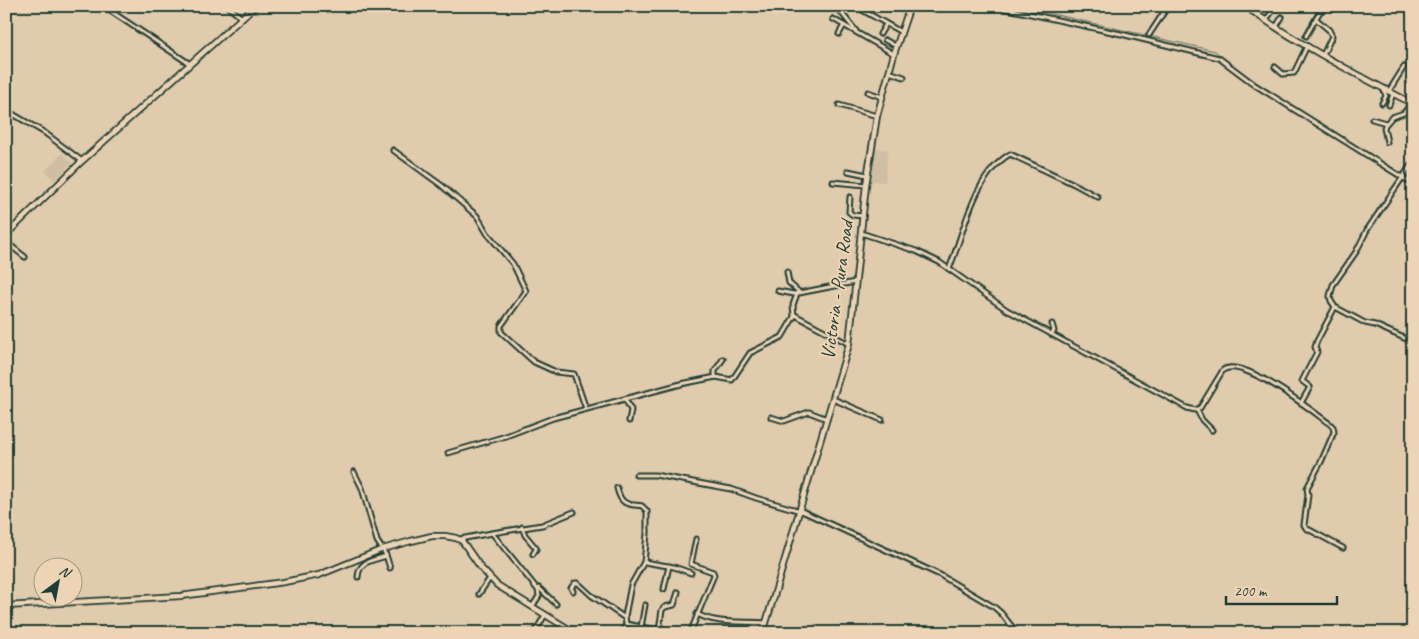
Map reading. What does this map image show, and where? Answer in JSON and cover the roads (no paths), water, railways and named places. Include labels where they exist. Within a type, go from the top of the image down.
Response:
[{"type":"street","points":[[103,6],[190,64]]},
{"type":"street","points":[[227,6],[242,18]]},
{"type":"street","points":[[6,235],[82,161],[255,6]]},
{"type":"street","points":[[836,6],[858,33]]},
{"type":"street","points":[[855,6],[901,32]]},
{"type":"street","name":"Victoria - Pura Road","points":[[763,633],[849,344],[866,185],[877,116],[896,46],[910,6]]},
{"type":"street","points":[[994,6],[1219,58],[1254,86],[1413,184]]},
{"type":"street","points":[[1149,35],[1168,6]]},
{"type":"street","points":[[1245,6],[1266,21],[1323,55],[1412,103],[1404,113],[1392,117],[1386,123],[1384,128],[1386,142]]},
{"type":"street","points":[[1256,14],[1259,6]]},
{"type":"street","points":[[1266,21],[1276,6]]},
{"type":"street","points":[[1306,36],[1326,6]]},
{"type":"street","points":[[1276,27],[1282,17]]},
{"type":"street","points":[[833,18],[894,54]]},
{"type":"street","points":[[1316,19],[1332,36],[1323,55]]},
{"type":"street","points":[[880,34],[886,24]]},
{"type":"street","points":[[839,34],[844,25]]},
{"type":"street","points":[[885,40],[896,46]]},
{"type":"street","points":[[1275,67],[1283,74],[1294,73],[1308,46]]},
{"type":"street","points":[[1389,105],[1391,92],[1404,67]]},
{"type":"street","points":[[889,72],[904,77]]},
{"type":"street","points":[[1382,88],[1386,96],[1382,103]]},
{"type":"street","points":[[868,92],[882,97]]},
{"type":"street","points":[[839,105],[877,116]]},
{"type":"street","points":[[6,110],[65,147],[82,161]]},
{"type":"street","points":[[1372,119],[1386,123]]},
{"type":"street","points":[[393,150],[441,185],[477,216],[482,226],[513,264],[526,291],[501,326],[501,332],[534,362],[556,372],[574,374],[586,409]]},
{"type":"street","points":[[949,269],[973,202],[993,170],[1010,154],[1068,181],[1098,198]]},
{"type":"street","points":[[1413,162],[1367,230],[1356,252],[1333,286],[1330,296],[1335,307],[1413,342]]},
{"type":"street","points":[[848,171],[868,175]]},
{"type":"street","points":[[833,182],[866,185]]},
{"type":"street","points":[[850,197],[849,212],[853,215],[863,216]]},
{"type":"street","points":[[861,233],[916,251],[938,262],[1008,310],[1146,386],[1188,408],[1198,410]]},
{"type":"street","points":[[6,242],[25,257]]},
{"type":"street","points":[[787,272],[789,283],[798,290],[798,293]]},
{"type":"street","points":[[778,291],[787,294],[798,293],[855,282]]},
{"type":"street","points":[[448,453],[506,436],[547,420],[681,384],[715,377],[732,380],[748,354],[782,337],[794,316],[792,308],[798,293]]},
{"type":"street","points":[[1301,403],[1310,387],[1302,381],[1317,352],[1315,347],[1317,341],[1335,307]]},
{"type":"street","points":[[794,316],[800,317],[849,344]]},
{"type":"street","points":[[1051,334],[1054,331],[1052,324]]},
{"type":"street","points":[[715,377],[714,371],[723,359]]},
{"type":"street","points":[[1198,410],[1223,370],[1229,367],[1248,371],[1262,377],[1333,427],[1334,432],[1307,488],[1308,495],[1304,525],[1306,528],[1343,548]]},
{"type":"street","points":[[625,399],[631,410],[629,421]]},
{"type":"street","points":[[833,399],[882,420]]},
{"type":"street","points":[[1198,410],[1202,420],[1212,430]]},
{"type":"street","points":[[771,417],[784,421],[808,412],[827,420]]},
{"type":"street","points":[[354,472],[362,488],[377,541],[386,556],[390,568]]},
{"type":"street","points":[[636,475],[655,475],[730,489],[800,510],[946,578],[998,610],[1017,633]]},
{"type":"street","points":[[617,488],[624,502],[634,506],[642,506],[646,511],[644,562],[631,585],[625,618],[626,624],[622,633]]},
{"type":"street","points":[[6,606],[181,596],[274,584],[319,575],[383,550],[432,536],[460,540],[522,527],[542,525],[574,512]]},
{"type":"street","points":[[522,527],[536,548],[533,554]]},
{"type":"street","points":[[492,533],[540,594],[532,607]]},
{"type":"street","points":[[690,633],[714,573],[691,564],[696,539]]},
{"type":"street","points":[[460,540],[490,578],[500,587],[575,633]]},
{"type":"street","points":[[358,577],[359,570],[364,563],[386,556]]},
{"type":"street","points":[[644,562],[669,566],[691,573]]},
{"type":"street","points":[[664,589],[669,566]]},
{"type":"street","points":[[479,594],[490,578]]},
{"type":"street","points":[[531,581],[556,604]]},
{"type":"street","points":[[573,591],[571,588],[577,582],[591,595],[625,618]]},
{"type":"street","points":[[659,630],[662,610],[665,607],[674,605],[678,592]]},
{"type":"street","points":[[641,627],[644,605]]},
{"type":"street","points":[[526,633],[536,631],[545,614]]},
{"type":"street","points":[[697,614],[710,620],[766,622]]},
{"type":"street","points":[[626,624],[672,633]]},
{"type":"street","points":[[559,633],[564,626]]},
{"type":"waterway","points":[[1017,6],[1215,51],[1247,77],[1413,181]]}]
